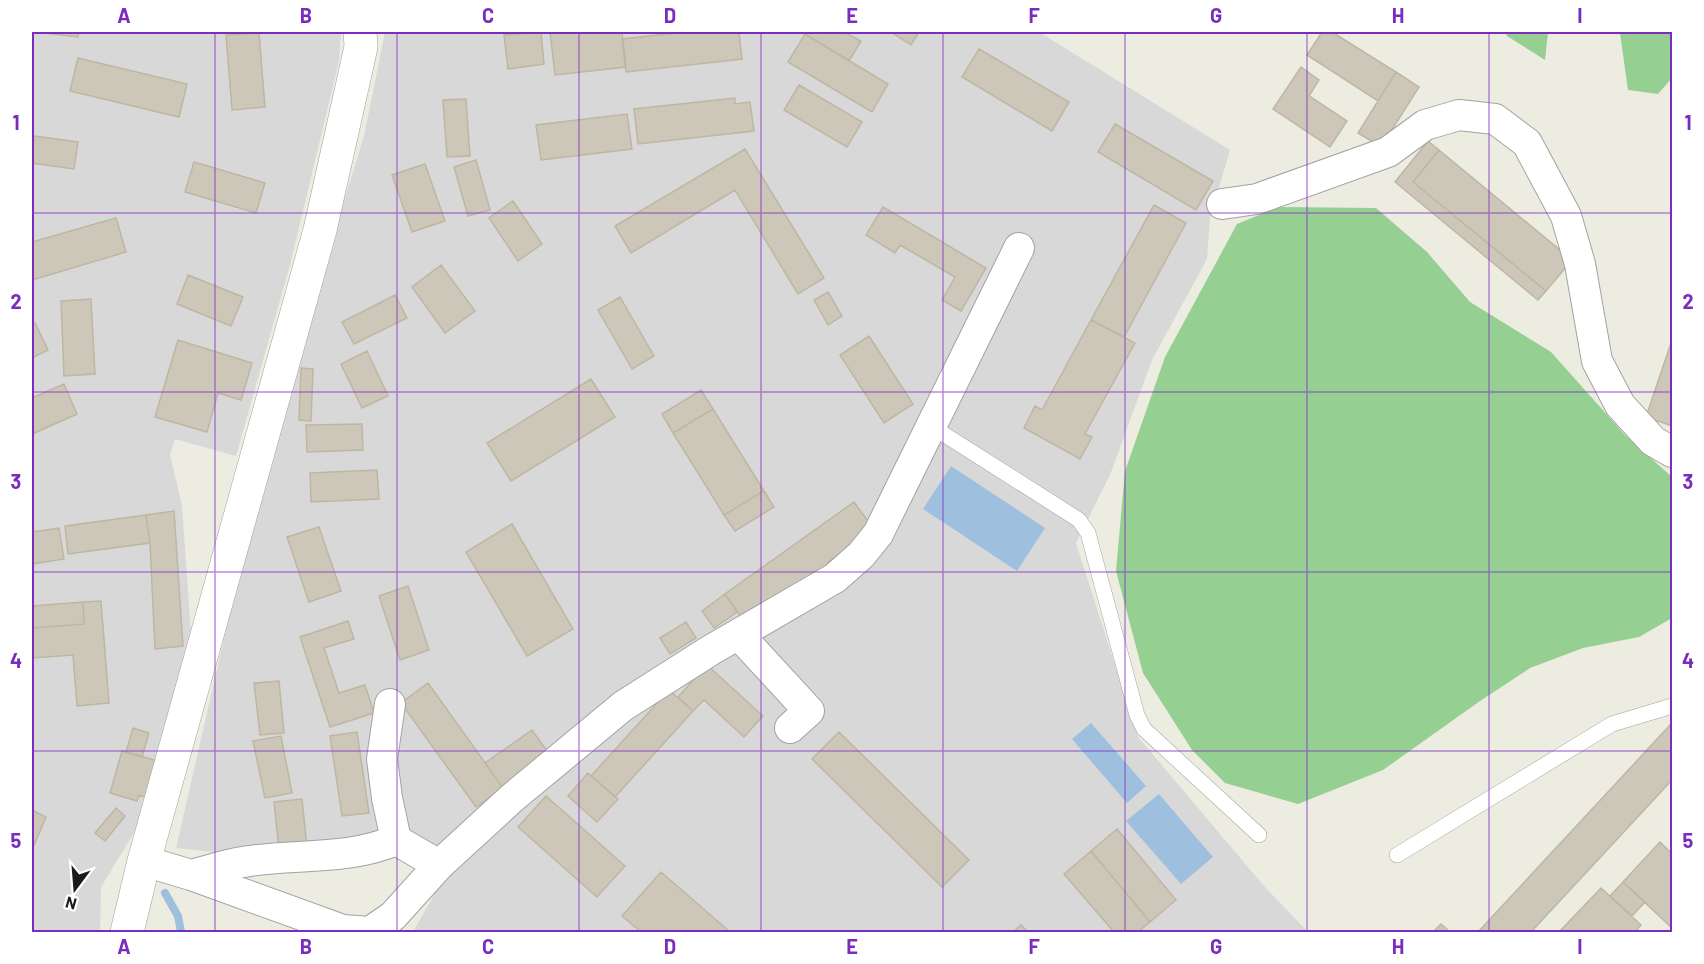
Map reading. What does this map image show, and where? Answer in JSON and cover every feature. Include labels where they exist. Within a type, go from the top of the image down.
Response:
[{"type":"street","points":[[127,933],[144,861],[320,230],[361,47],[360,32]]},
{"type":"street","points":[[1222,204],[1257,199],[1371,159],[1388,152],[1425,125],[1459,115],[1495,119],[1527,143],[1566,216],[1580,264],[1597,361],[1620,405],[1653,441],[1672,452]]},
{"type":"street","points":[[144,861],[191,875],[343,930],[370,932],[393,916],[439,865],[512,798],[623,706],[835,578],[861,555],[878,534],[1019,248]]},
{"type":"street","points":[[739,635],[809,711],[790,728]]},
{"type":"street","points":[[390,704],[382,759],[396,840],[439,865]]},
{"type":"street","points":[[191,875],[249,861],[328,855],[379,847],[396,840]]},
{"type":"lane","points":[[931,426],[1079,520],[1088,534],[1137,715],[1144,729],[1259,835]]},
{"type":"lane","points":[[1397,855],[1612,724],[1672,706]]},
{"type":"shaded area","points":[[32,32],[341,32],[339,61],[290,265],[236,456],[175,439],[170,455],[182,505],[191,634],[149,808],[101,887],[100,932],[32,932]]},
{"type":"shaded area","points":[[385,32],[1039,32],[1230,150],[1210,218],[1207,259],[1152,360],[1110,475],[1076,543],[1138,737],[1264,886],[1308,932],[413,932],[442,881],[376,837],[241,855],[176,848],[246,543],[324,266],[364,136]]},
{"type":"green space","points":[[1505,32],[1548,32],[1545,60],[1507,36]]},
{"type":"green space","points":[[1618,32],[1672,32],[1672,78],[1658,94],[1628,90],[1620,33]]},
{"type":"green space","points":[[1279,207],[1376,208],[1427,252],[1470,302],[1551,352],[1625,435],[1672,477],[1672,618],[1639,637],[1583,648],[1530,668],[1383,770],[1298,804],[1225,783],[1192,750],[1143,673],[1116,571],[1125,471],[1165,357],[1237,224]]},
{"type":"water","points":[[951,466],[1045,528],[1017,571],[923,509]]},
{"type":"water","points":[[1091,723],[1146,786],[1127,803],[1072,739]]},
{"type":"water","points":[[1159,794],[1213,857],[1181,884],[1126,821]]},
{"type":"building","points":[[36,32],[79,32],[78,37]]},
{"type":"building","points":[[541,32],[544,64],[508,69],[504,35]]},
{"type":"building","points":[[550,32],[622,32],[626,67],[555,75]]},
{"type":"building","points":[[685,32],[739,32],[742,59],[626,72],[622,39]]},
{"type":"building","points":[[807,32],[844,32],[861,41],[849,61],[805,34]]},
{"type":"building","points":[[891,32],[919,32],[911,45]]},
{"type":"building","points":[[1322,32],[1332,32],[1396,72],[1378,101],[1307,55]]},
{"type":"building","points":[[259,33],[265,107],[232,110],[226,35]]},
{"type":"building","points":[[805,34],[888,84],[872,112],[788,62]]},
{"type":"building","points":[[979,49],[1069,102],[1052,131],[962,77]]},
{"type":"building","points":[[78,58],[187,84],[179,117],[70,91]]},
{"type":"building","points":[[1301,67],[1319,80],[1309,96],[1347,121],[1330,147],[1273,109]]},
{"type":"building","points":[[1396,72],[1419,87],[1381,147],[1358,133]]},
{"type":"building","points":[[799,85],[862,122],[847,147],[784,110]]},
{"type":"building","points":[[735,98],[735,104],[750,102],[754,131],[638,144],[634,109]]},
{"type":"building","points":[[466,99],[470,156],[447,157],[443,100]]},
{"type":"building","points":[[627,114],[632,149],[541,160],[536,125]]},
{"type":"building","points":[[1115,124],[1213,181],[1196,210],[1098,152]]},
{"type":"building","points":[[34,136],[78,142],[74,169],[32,163]]},
{"type":"building","points":[[1428,141],[1439,150],[1413,182],[1546,291],[1538,300],[1395,182]]},
{"type":"building","points":[[745,149],[824,278],[798,294],[735,190],[631,253],[615,226]]},
{"type":"building","points":[[1439,150],[1572,260],[1546,291],[1413,182]]},
{"type":"building","points":[[476,160],[490,210],[468,216],[454,167]]},
{"type":"building","points":[[194,162],[265,183],[256,213],[185,192]]},
{"type":"building","points":[[425,164],[445,221],[412,232],[392,175]]},
{"type":"building","points":[[513,201],[542,244],[518,261],[489,218]]},
{"type":"building","points":[[1154,205],[1186,223],[1124,337],[1091,320]]},
{"type":"building","points":[[883,207],[986,268],[961,311],[942,300],[955,277],[900,245],[895,253],[866,235]]},
{"type":"building","points":[[116,218],[126,252],[32,280],[32,242]]},
{"type":"building","points":[[441,265],[475,311],[445,333],[412,287]]},
{"type":"building","points":[[188,275],[243,297],[231,326],[177,304]]},
{"type":"building","points":[[828,292],[842,316],[828,325],[814,300]]},
{"type":"building","points":[[395,295],[407,318],[354,344],[342,322]]},
{"type":"building","points":[[620,297],[654,356],[632,369],[598,310]]},
{"type":"building","points":[[91,299],[95,374],[64,376],[61,301]]},
{"type":"building","points":[[1091,320],[1135,343],[1085,434],[1092,437],[1080,459],[1024,428],[1035,406],[1042,410]]},
{"type":"building","points":[[35,323],[48,350],[32,358],[32,324]]},
{"type":"building","points":[[869,336],[913,404],[884,423],[840,355]]},
{"type":"building","points":[[178,340],[252,363],[241,400],[218,393],[207,432],[155,417]]},
{"type":"building","points":[[1672,340],[1672,426],[1646,417]]},
{"type":"building","points":[[367,351],[388,396],[362,408],[341,364]]},
{"type":"building","points":[[301,368],[313,369],[311,421],[299,420]]},
{"type":"building","points":[[591,379],[615,417],[511,481],[487,443]]},
{"type":"building","points":[[64,384],[77,414],[32,434],[32,398]]},
{"type":"building","points":[[701,390],[713,409],[673,433],[662,414]]},
{"type":"building","points":[[713,409],[764,491],[724,515],[673,433]]},
{"type":"building","points":[[362,424],[363,450],[307,452],[306,425]]},
{"type":"building","points":[[377,470],[379,499],[311,502],[310,473]]},
{"type":"building","points":[[764,491],[774,507],[735,531],[724,515]]},
{"type":"building","points":[[854,502],[870,524],[863,537],[828,562],[830,564],[746,624],[725,594]]},
{"type":"building","points":[[174,511],[183,646],[155,649],[150,543],[146,515]]},
{"type":"building","points":[[146,515],[150,543],[68,554],[65,526]]},
{"type":"building","points":[[512,524],[573,629],[527,656],[466,552]]},
{"type":"building","points":[[319,527],[341,591],[309,602],[287,537]]},
{"type":"building","points":[[59,528],[64,559],[32,564],[32,532]]},
{"type":"building","points":[[408,586],[429,650],[400,660],[379,596]]},
{"type":"building","points":[[725,594],[737,612],[714,628],[702,611]]},
{"type":"building","points":[[101,601],[109,703],[77,706],[73,655],[32,658],[32,628],[84,624],[83,602]]},
{"type":"building","points":[[83,602],[84,624],[32,628],[32,606]]},
{"type":"building","points":[[348,621],[354,639],[324,648],[339,693],[365,685],[374,713],[330,727],[300,637]]},
{"type":"building","points":[[686,622],[696,638],[670,654],[660,638]]},
{"type":"building","points":[[707,665],[763,716],[744,737],[704,700],[693,711],[678,697]]},
{"type":"building","points":[[279,681],[284,733],[260,735],[254,683]]},
{"type":"building","points":[[428,683],[503,788],[476,807],[401,703]]},
{"type":"building","points":[[669,690],[693,711],[615,797],[591,776]]},
{"type":"building","points":[[1672,723],[1672,780],[1531,932],[1478,932]]},
{"type":"building","points":[[133,728],[149,733],[142,757],[126,752]]},
{"type":"building","points":[[532,730],[550,755],[503,788],[485,763]]},
{"type":"building","points":[[357,732],[369,813],[342,816],[330,736]]},
{"type":"building","points":[[839,732],[969,860],[942,887],[812,759]]},
{"type":"building","points":[[281,736],[292,793],[265,798],[253,741]]},
{"type":"building","points":[[122,751],[158,761],[147,798],[139,795],[137,801],[110,793]]},
{"type":"building","points":[[588,773],[618,799],[597,822],[568,796]]},
{"type":"building","points":[[546,796],[625,866],[597,897],[518,827]]},
{"type":"building","points":[[302,799],[307,848],[279,850],[274,802]]},
{"type":"building","points":[[116,808],[125,816],[105,841],[95,833]]},
{"type":"building","points":[[32,810],[46,817],[32,850]]},
{"type":"building","points":[[1117,829],[1176,900],[1150,922],[1091,851]]},
{"type":"building","points":[[1660,842],[1672,854],[1672,928],[1623,882]]},
{"type":"building","points":[[1091,851],[1150,922],[1138,932],[1114,932],[1064,874]]},
{"type":"building","points":[[661,872],[730,932],[641,932],[622,916]]},
{"type":"building","points":[[1623,882],[1645,902],[1632,916],[1610,896]]},
{"type":"building","points":[[1601,888],[1641,925],[1635,932],[1559,932]]},
{"type":"building","points":[[1441,924],[1450,932],[1433,932]]},
{"type":"building","points":[[1021,925],[1028,932],[1013,932]]},
{"type":"waterway","points":[[165,893],[178,916],[181,932]]}]
